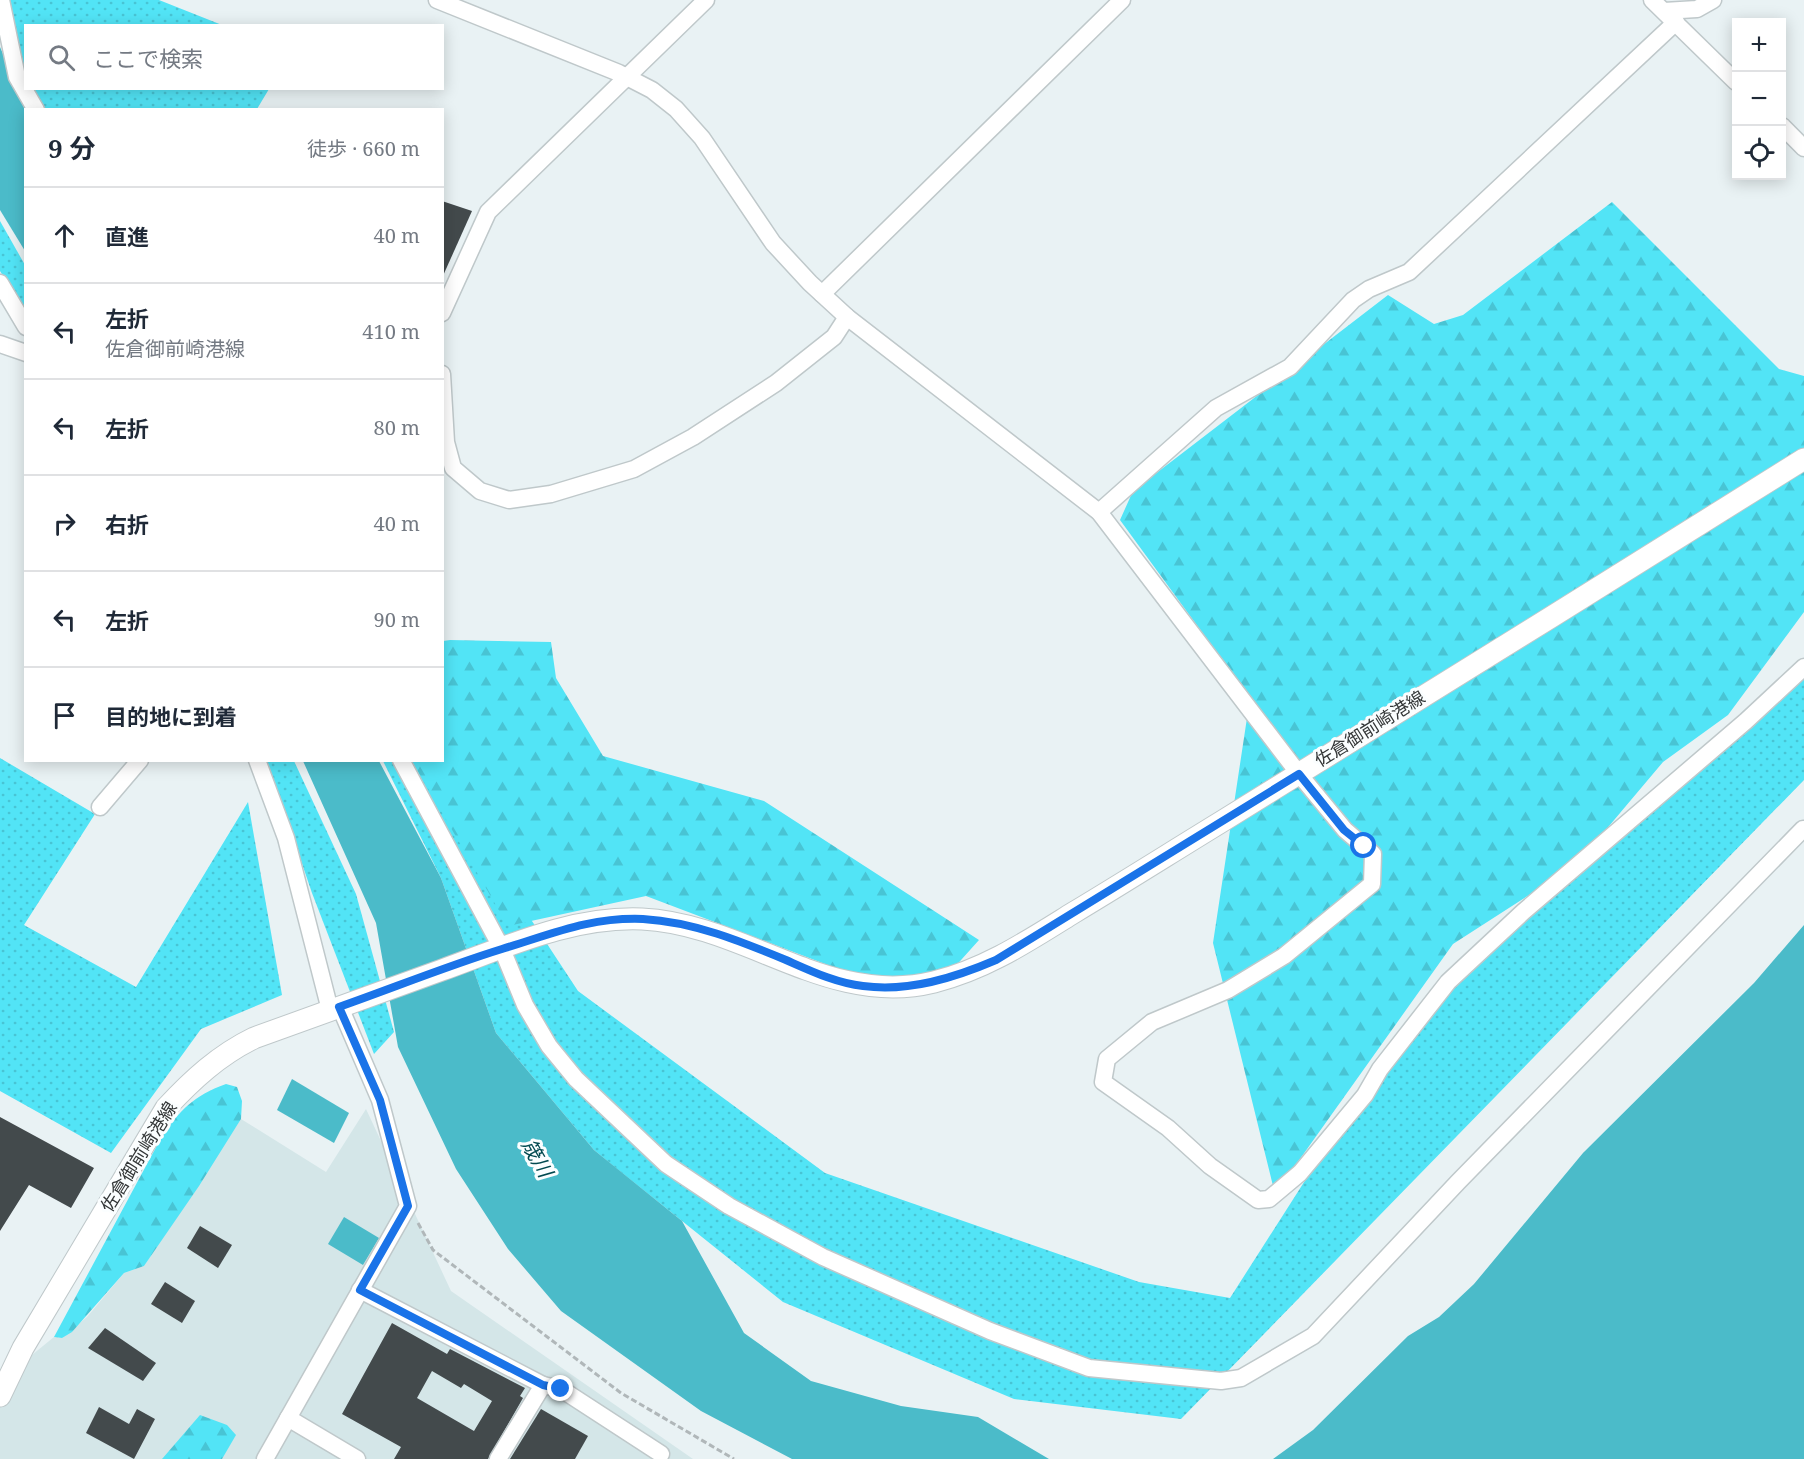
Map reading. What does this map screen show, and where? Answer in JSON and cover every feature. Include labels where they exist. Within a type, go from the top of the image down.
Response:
[{"type":"main road","name":"佐倉御前崎港線","points":[[0,1396],[23,1348],[166,1108],[185,1088],[230,1050],[254,1038],[334,1008],[561,928],[603,919],[644,919],[685,924],[723,935],[829,978],[862,986],[892,988],[928,983],[965,974],[996,960],[1804,459]]},
{"type":"street","points":[[1,0],[17,77],[24,89]]},
{"type":"street","points":[[438,0],[628,77],[652,90],[676,109],[702,138],[773,243],[822,294],[847,317],[1099,512],[1299,774],[1344,830],[1373,854],[1372,884],[1284,956],[1228,990],[1152,1022],[1107,1059],[1102,1082],[1168,1128],[1210,1166],[1258,1200],[1269,1199],[1300,1173],[1365,1095],[1380,1069],[1456,974],[1563,876],[1746,721],[1804,667]]},
{"type":"street","points":[[444,310],[488,212],[706,0]]},
{"type":"street","points":[[822,294],[1122,0]]},
{"type":"street","points":[[1099,512],[1216,408],[1290,367],[1353,300],[1369,289],[1409,272],[1664,11],[1697,9],[1713,0]]},
{"type":"street","points":[[1664,11],[1732,77]]},
{"type":"street","points":[[24,90],[35,108]]},
{"type":"street","points":[[1786,130],[1804,148]]},
{"type":"street","points":[[0,283],[24,324]]},
{"type":"street","points":[[444,408],[446,442],[453,468],[480,491],[509,500],[551,494],[634,470],[664,453],[776,383],[834,337],[847,317]]},
{"type":"street","points":[[0,344],[24,352]]},
{"type":"street","points":[[100,807],[138,762]]},
{"type":"street","points":[[258,762],[286,838],[334,1008],[380,1100],[408,1206],[265,1459]]},
{"type":"street","points":[[402,762],[525,1005],[549,1046],[576,1079],[666,1164],[729,1206],[823,1257],[990,1331],[1089,1368],[1221,1381],[1241,1378],[1313,1336],[1458,1182],[1803,829]]},
{"type":"street","points":[[360,1290],[543,1385],[561,1389],[661,1454]]},
{"type":"street","points":[[498,1459],[543,1385]]},
{"type":"street","points":[[288,1419],[357,1459]]},
{"type":"path","points":[[408,1206],[434,1250],[621,1393],[734,1459]]},
{"type":"shaded area","points":[[366,1109],[451,1291],[693,1459],[0,1459],[0,1381],[54,1337],[62,1338],[87,1317],[124,1273],[144,1266],[241,1119],[326,1172]]},
{"type":"green space","points":[[0,0],[159,0],[219,24],[24,24],[24,90],[268,90],[258,108],[29,108]]},
{"type":"green space","points":[[1612,202],[1779,369],[1804,376],[1804,612],[1728,715],[1663,762],[1577,864],[1453,944],[1275,1194],[1213,943],[1250,698],[1120,520],[1133,491],[1388,295],[1434,324],[1463,315]]},
{"type":"green space","points":[[0,221],[24,263],[24,309],[0,271]]},
{"type":"green space","points":[[444,641],[551,642],[556,678],[603,756],[764,801],[979,940],[944,979],[854,975],[646,896],[508,926],[413,762],[444,762]]},
{"type":"green space","points":[[1804,667],[1804,780],[1181,1419],[1014,1399],[783,1302],[594,1150],[496,1033],[441,878],[383,762],[428,762],[578,991],[825,1173],[1139,1282],[1230,1298],[1322,1154],[1456,971]]},
{"type":"green space","points":[[0,758],[95,814],[24,925],[136,987],[248,802],[282,995],[201,1029],[111,1153],[0,1091]]},
{"type":"green space","points":[[267,762],[294,762],[356,894],[394,1032],[374,1054],[312,893]]},
{"type":"green space","points":[[226,1084],[237,1087],[242,1101],[241,1119],[199,1186],[144,1266],[124,1273],[72,1332],[62,1338],[54,1337],[161,1138],[188,1105]]},
{"type":"green space","points":[[200,1415],[227,1425],[236,1435],[222,1459],[162,1459]]},
{"type":"water","points":[[0,47],[27,108],[24,108],[24,249],[0,210]]},
{"type":"water","name":"筬川","points":[[303,762],[380,762],[441,878],[496,1033],[594,1150],[682,1221],[744,1333],[811,1381],[901,1406],[978,1417],[1049,1459],[792,1459],[701,1411],[561,1311],[508,1249],[456,1169],[398,1047],[376,923]]},
{"type":"water","points":[[1804,925],[1804,1459],[1273,1459],[1313,1430],[1408,1336],[1439,1317],[1474,1284],[1583,1153],[1754,983]]},
{"type":"water","points":[[292,1079],[349,1113],[334,1143],[277,1110]]},
{"type":"water","points":[[344,1217],[379,1238],[363,1265],[328,1244]]},
{"type":"building","points":[[444,202],[472,211],[444,274]]},
{"type":"building","points":[[0,1117],[94,1168],[71,1208],[29,1185],[0,1231]]},
{"type":"building","points":[[200,1226],[232,1245],[218,1268],[187,1248]]},
{"type":"building","points":[[165,1282],[195,1301],[182,1323],[151,1304]]},
{"type":"building","points":[[392,1323],[447,1354],[450,1349],[525,1388],[520,1396],[523,1398],[488,1459],[394,1459],[401,1447],[342,1414]],"holes":[[[432,1371],[461,1388],[464,1384],[492,1401],[474,1431],[417,1398]]]},
{"type":"building","points":[[105,1328],[156,1363],[143,1381],[88,1348]]},
{"type":"building","points":[[99,1407],[129,1424],[137,1409],[155,1419],[134,1459],[86,1433]]},
{"type":"building","points":[[541,1409],[588,1436],[575,1459],[510,1459]]},
{"type":"route","points":[[561,1389],[543,1385],[360,1290],[408,1206],[395,1164],[380,1100],[339,1007],[561,928],[603,919],[644,919],[685,924],[732,938],[829,978],[862,986],[892,988],[928,983],[965,974],[996,960],[1299,774],[1309,783],[1344,830],[1364,846]]}]
